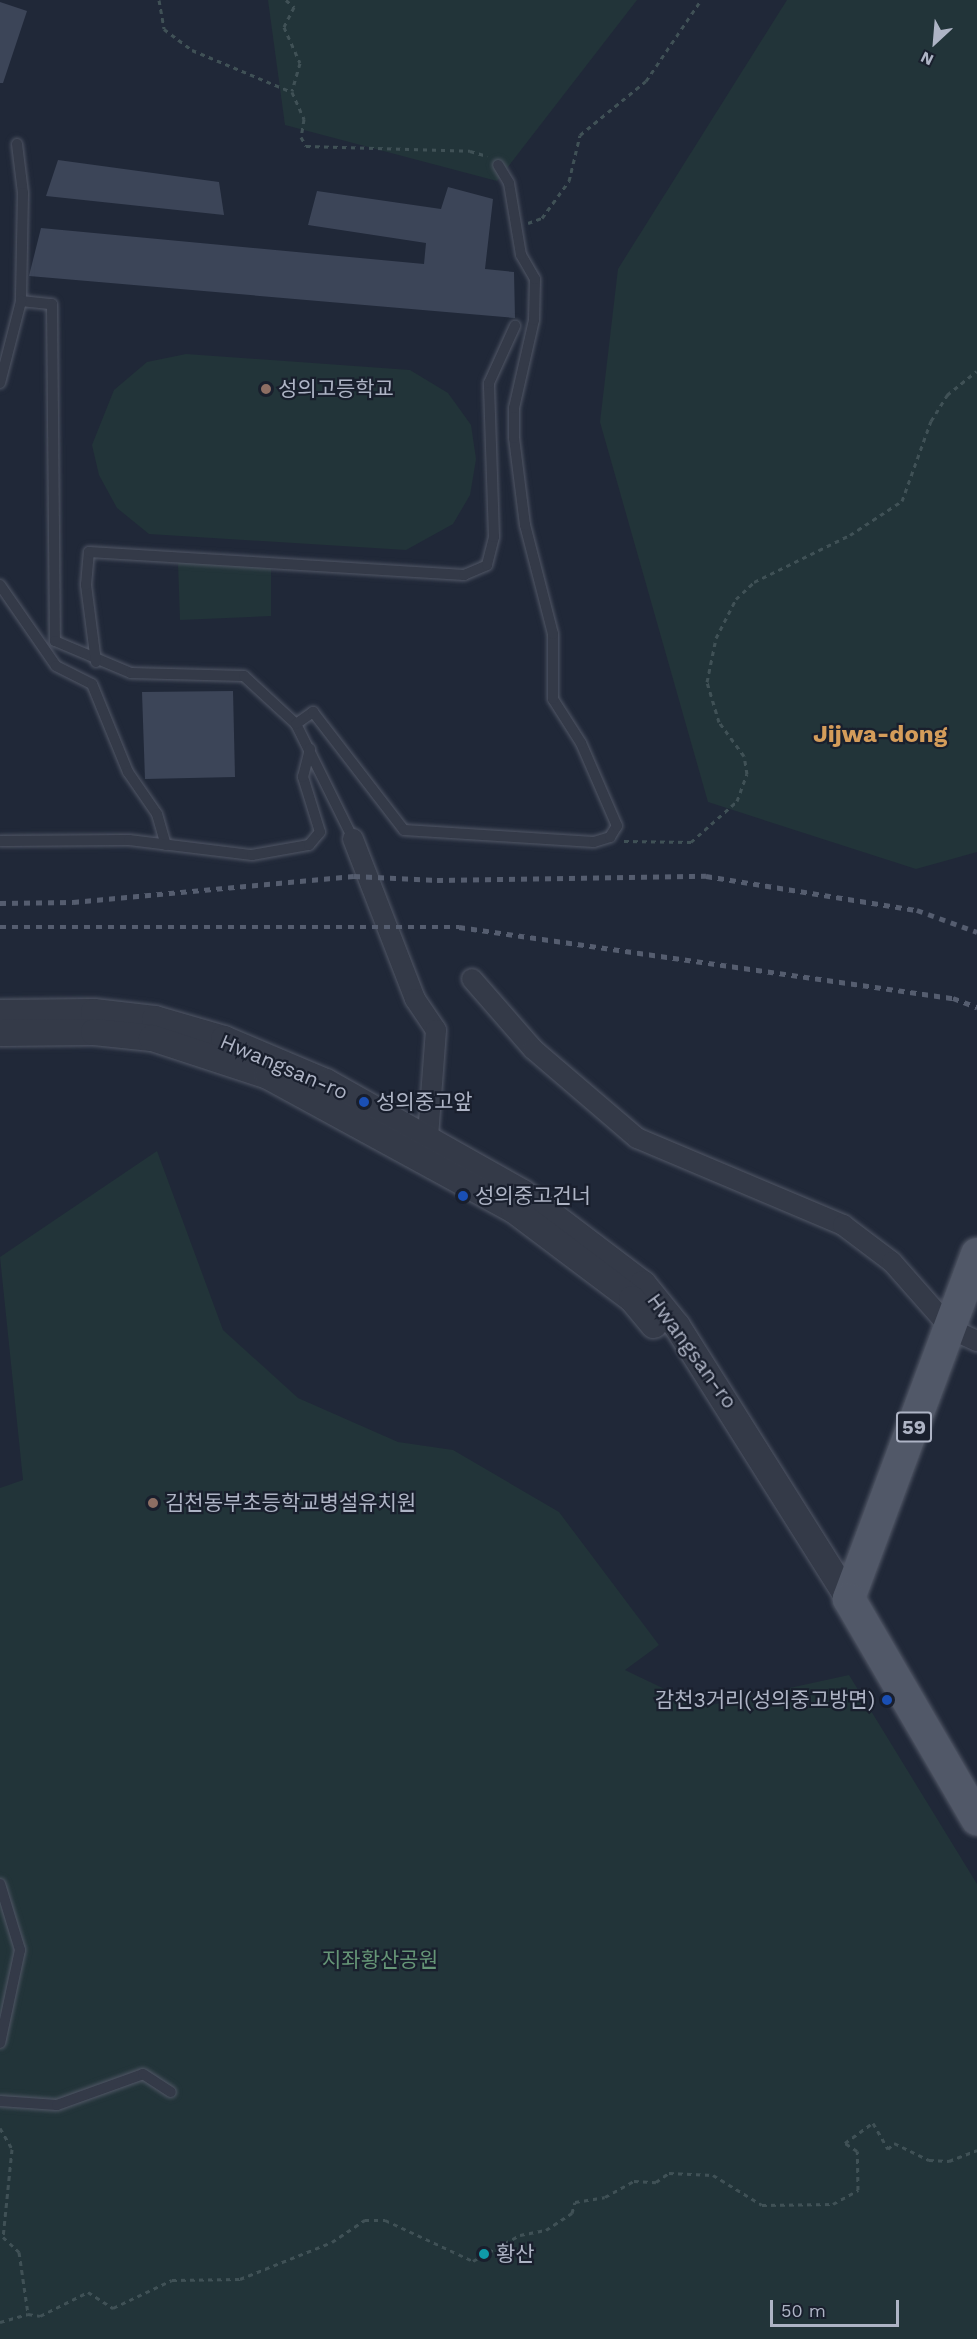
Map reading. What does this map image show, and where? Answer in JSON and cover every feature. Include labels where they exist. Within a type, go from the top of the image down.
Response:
[{"type":"main road","name":"59","points":[[849,1599],[964,1335],[977,1254]]},
{"type":"main road","name":"Hwangsan-ro","points":[[849,1599],[977,1819]]},
{"type":"street","points":[[353,839],[415,999],[436,1030],[428,1137]]},
{"type":"street","points":[[472,979],[533,1049],[637,1138],[843,1225],[892,1262],[964,1335]]},
{"type":"street","name":"Hwangsan-ro","points":[[0,1013],[94,1012],[164,1022],[326,1082],[428,1137],[523,1193],[643,1284],[744,1425],[849,1599]]},
{"type":"street","name":"Hwangsan-ro","points":[[0,1033],[94,1032],[152,1038],[213,1055],[319,1099],[514,1210],[632,1299],[849,1599]]},
{"type":"lane","points":[[0,383],[21,302],[23,193],[17,144]]},
{"type":"lane","points":[[296,724],[313,712],[404,830],[594,842],[611,835],[617,826],[613,810],[554,699],[553,634],[525,525],[514,408],[534,320],[535,279],[521,255],[509,183],[498,165]]},
{"type":"lane","points":[[21,302],[52,304],[55,640],[96,662],[131,673],[244,676],[296,724],[353,839]]},
{"type":"lane","points":[[96,662],[86,585],[90,552],[464,575],[487,565],[494,537],[489,383],[515,326]]},
{"type":"lane","points":[[0,585],[56,666],[92,684],[128,772],[157,814],[166,844]]},
{"type":"lane","points":[[0,841],[166,844],[252,855],[317,841],[318,821],[303,777],[310,749]]},
{"type":"lane","points":[[0,1884],[20,1950],[0,2043]]},
{"type":"lane","points":[[0,2101],[57,2105],[143,2074],[171,2092]]},
{"type":"path","points":[[159,0],[164,29],[192,50],[292,92]]},
{"type":"path","points":[[286,0],[294,8],[284,27],[300,63],[292,92],[304,119],[301,137],[306,146],[470,151],[498,165]]},
{"type":"path","points":[[518,227],[542,218],[569,181],[580,135],[646,81],[701,0]]},
{"type":"path","points":[[611,835],[627,843],[691,843],[737,801],[747,774],[744,756],[719,722],[707,682],[716,639],[736,599],[754,582],[850,535],[902,501],[931,421],[947,395],[977,371]]},
{"type":"path","points":[[0,2322],[28,2314],[40,2316],[88,2292],[113,2308],[172,2280],[240,2279],[332,2242],[365,2220],[385,2220],[472,2261],[520,2235],[546,2230],[572,2213],[575,2202],[605,2197],[634,2181],[656,2182],[669,2173],[713,2175],[762,2205],[833,2204],[858,2190],[857,2151],[845,2143],[873,2123],[888,2149],[894,2143],[929,2160],[949,2161],[977,2150]]},
{"type":"path","points":[[0,2128],[12,2149],[3,2237],[19,2252],[28,2314]]},
{"type":"green space","points":[[268,0],[637,0],[497,181],[285,125]]},
{"type":"green space","points":[[787,0],[977,0],[977,852],[916,869],[708,802],[600,422],[618,269]]},
{"type":"green space","points":[[186,354],[410,370],[448,393],[471,425],[476,459],[470,495],[453,524],[406,550],[149,534],[117,508],[99,475],[92,445],[114,390],[147,362]]},
{"type":"green space","points":[[178,562],[271,567],[271,616],[180,620]]},
{"type":"green space","name":"지좌황산공원","points":[[157,1151],[223,1330],[298,1398],[398,1442],[453,1450],[559,1512],[659,1645],[625,1670],[702,1707],[849,1675],[977,1884],[977,2339],[0,2339],[0,1488],[23,1480],[0,1257]]},
{"type":"building","points":[[0,2],[27,11],[3,83],[0,83]]},
{"type":"building","points":[[58,160],[219,182],[224,215],[46,196]]},
{"type":"building","points":[[448,187],[493,199],[485,269],[514,272],[515,318],[29,276],[41,228],[424,264],[426,243],[308,225],[317,191],[441,209]]},
{"type":"building","points":[[233,691],[235,777],[145,779],[142,692]]},
{"type":"railway","points":[[0,903],[73,902],[354,876],[437,880],[706,876],[917,910],[977,932]]},
{"type":"railway","points":[[0,927],[459,927],[953,998],[977,1007]]},
{"type":"place","name":"성의고등학교","points":[[266,389]]},
{"type":"place","name":"성의중고앞","points":[[364,1102]]},
{"type":"place","name":"성의중고건너","points":[[463,1196]]},
{"type":"place","name":"김천동부초등학교병설유치원","points":[[153,1503]]},
{"type":"place","name":"감천3거리(성의중고방면)","points":[[887,1700]]},
{"type":"place","name":"황산","points":[[484,2254]]},
{"type":"district","name":"Jijwa-dong","points":[[880,735]]}]
